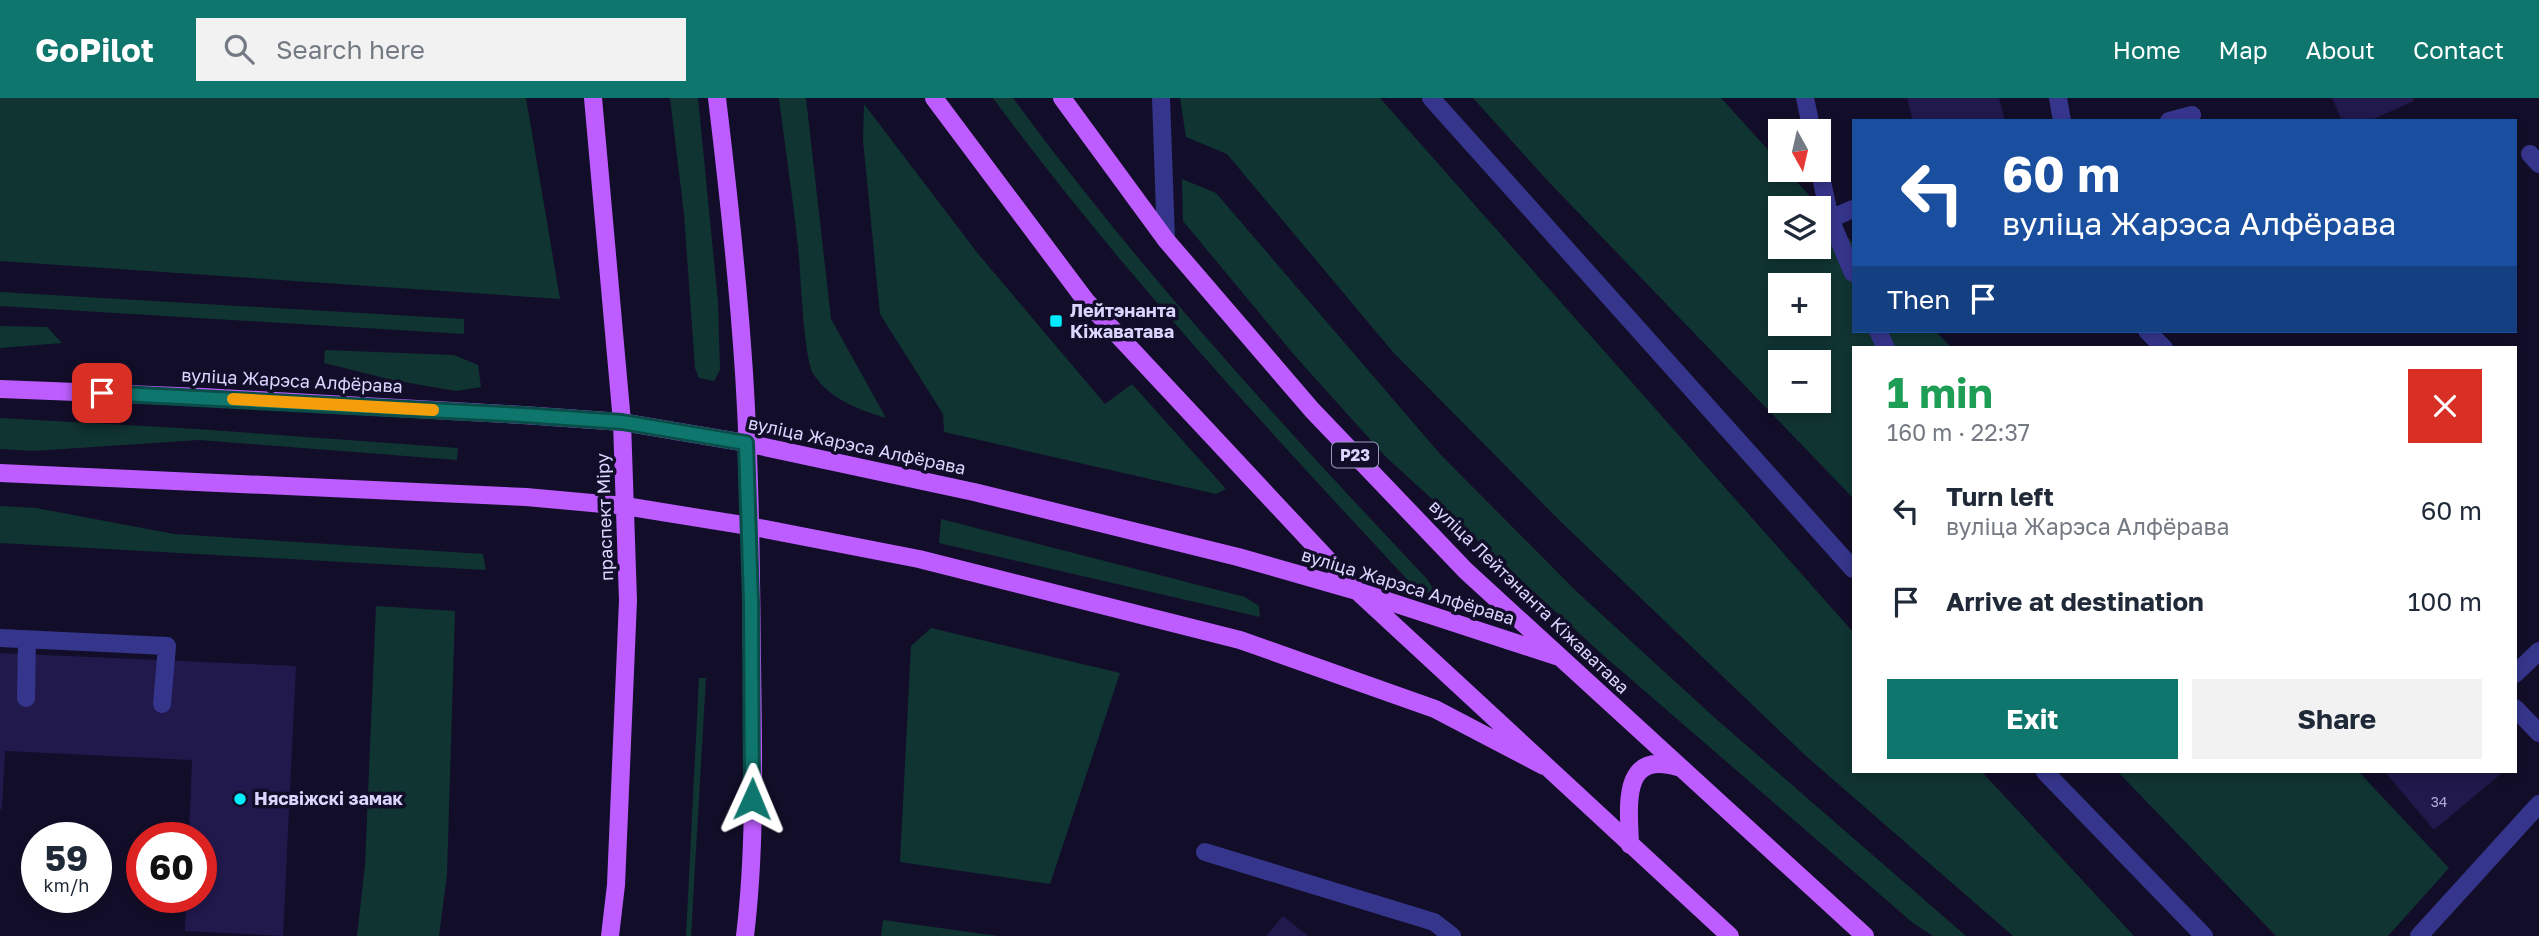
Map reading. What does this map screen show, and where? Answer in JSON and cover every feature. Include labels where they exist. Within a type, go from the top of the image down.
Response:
[{"type":"main road","name":"праспект Міру","points":[[593,98],[622,422],[628,600],[616,885],[610,936]]},
{"type":"main road","points":[[717,98],[744,373],[753,750],[750,896],[745,936]]},
{"type":"main road","points":[[934,98],[1086,302],[1357,591],[1730,936]]},
{"type":"main road","name":"вуліца Лейтэнанта Кіжаватава","points":[[1062,98],[1166,240],[1312,410],[1466,571],[1865,936]]},
{"type":"main road","name":"вуліца Жарэса Алфёрава","points":[[0,389],[203,397],[622,422],[746,443],[1056,512],[1238,557],[1357,591],[1559,657]]},
{"type":"main road","points":[[0,473],[526,497],[625,506],[749,526],[932,562],[1240,640],[1436,709],[1544,766]]},
{"type":"main road","points":[[1630,845],[1630,788],[1636,773],[1651,764],[1678,766]]},
{"type":"street","points":[[1161,98],[1166,240]]},
{"type":"street","points":[[1431,98],[1852,568]]},
{"type":"street","points":[[1805,98],[1809,119]]},
{"type":"street","points":[[2058,98],[2062,119]]},
{"type":"street","points":[[2177,119],[2192,115]]},
{"type":"street","points":[[1831,219],[1852,209]]},
{"type":"street","points":[[1831,221],[1852,271]]},
{"type":"street","points":[[2149,333],[2162,346]]},
{"type":"street","points":[[0,638],[167,646],[162,704]]},
{"type":"street","points":[[26,698],[27,639]]},
{"type":"street","points":[[2517,672],[2539,651]]},
{"type":"street","points":[[2517,710],[2539,733]]},
{"type":"street","points":[[2046,773],[2204,936]]},
{"type":"street","points":[[2419,936],[2539,804]]},
{"type":"street","points":[[1205,852],[1434,922],[1452,936]]},
{"type":"green space","points":[[0,98],[526,98],[560,299],[0,261]]},
{"type":"green space","points":[[670,98],[698,98],[718,302],[720,370],[714,381],[699,378],[695,368],[684,214]]},
{"type":"green space","points":[[779,98],[806,98],[831,319],[886,418],[856,407],[828,391],[810,366]]},
{"type":"green space","points":[[993,98],[1013,98],[1110,224],[1161,285],[1265,404],[1427,579],[1434,590],[1428,593],[1418,591],[1198,350],[1093,226]]},
{"type":"green space","points":[[1180,98],[1380,98],[1852,631],[1852,773],[1983,773],[2134,936],[2013,936],[1806,756],[1559,520],[1393,352],[1227,154],[1186,137]]},
{"type":"green space","points":[[1473,98],[1721,98],[1768,150],[1768,182],[1797,182],[1810,196],[1768,196],[1768,259],[1831,259],[1831,219],[1852,242],[1852,333],[1937,333],[1950,346],[1852,346],[1852,497],[1771,413],[1831,413],[1831,350],[1768,350],[1768,410],[1546,179]]},
{"type":"green space","points":[[864,104],[979,255],[1105,404],[1132,384],[1226,489],[1216,494],[944,432],[943,414],[880,314],[863,140]]},
{"type":"green space","points":[[1182,179],[1216,193],[1441,455],[1576,591],[1715,718],[1966,936],[1933,936],[1913,923],[1603,655],[1386,457],[1295,356],[1183,221]]},
{"type":"green space","points":[[0,292],[464,319],[464,334],[0,306]]},
{"type":"green space","points":[[0,326],[47,327],[62,343],[0,348]]},
{"type":"green space","points":[[325,350],[454,355],[478,365],[481,387],[456,391],[392,380],[324,363]]},
{"type":"green space","points":[[0,418],[458,448],[457,460],[199,440],[33,451],[0,449]]},
{"type":"green space","points":[[0,506],[36,508],[174,534],[483,554],[486,570],[0,543]]},
{"type":"green space","points":[[941,519],[1245,597],[1259,606],[1260,617],[939,543]]},
{"type":"green space","points":[[376,606],[455,611],[447,874],[439,936],[357,936],[365,865]]},
{"type":"green space","points":[[931,628],[1120,673],[1050,884],[900,862],[911,646]]},
{"type":"green space","points":[[699,678],[706,678],[691,936],[686,936]]},
{"type":"green space","points":[[2119,773],[2360,773],[2449,868],[2388,936],[2276,936]]},
{"type":"green space","points":[[883,920],[998,936],[881,936]]},
{"type":"building","points":[[1907,98],[1999,98],[2004,119],[1912,119]]},
{"type":"building","points":[[2332,98],[2412,98],[2414,101],[2374,119],[2341,119]]},
{"type":"building","name":"Нясвіжскі замак","points":[[0,653],[296,666],[283,936],[185,931],[186,913],[217,913],[217,822],[190,822],[192,760],[5,751],[0,809]]},
{"type":"building","points":[[2386,773],[2502,773],[2434,830]]},
{"type":"building","points":[[1283,916],[1308,936],[1266,936]]},
{"type":"slow traffic","points":[[233,399],[433,410]]},
{"type":"place","name":"Лейтэнанта Кіжаватава","points":[[1056,321]]},
{"type":"place","name":"Нясвіжскі замак","points":[[240,799]]},
{"type":"route","points":[[102,393],[622,422],[746,443],[751,601],[752,799]]}]
